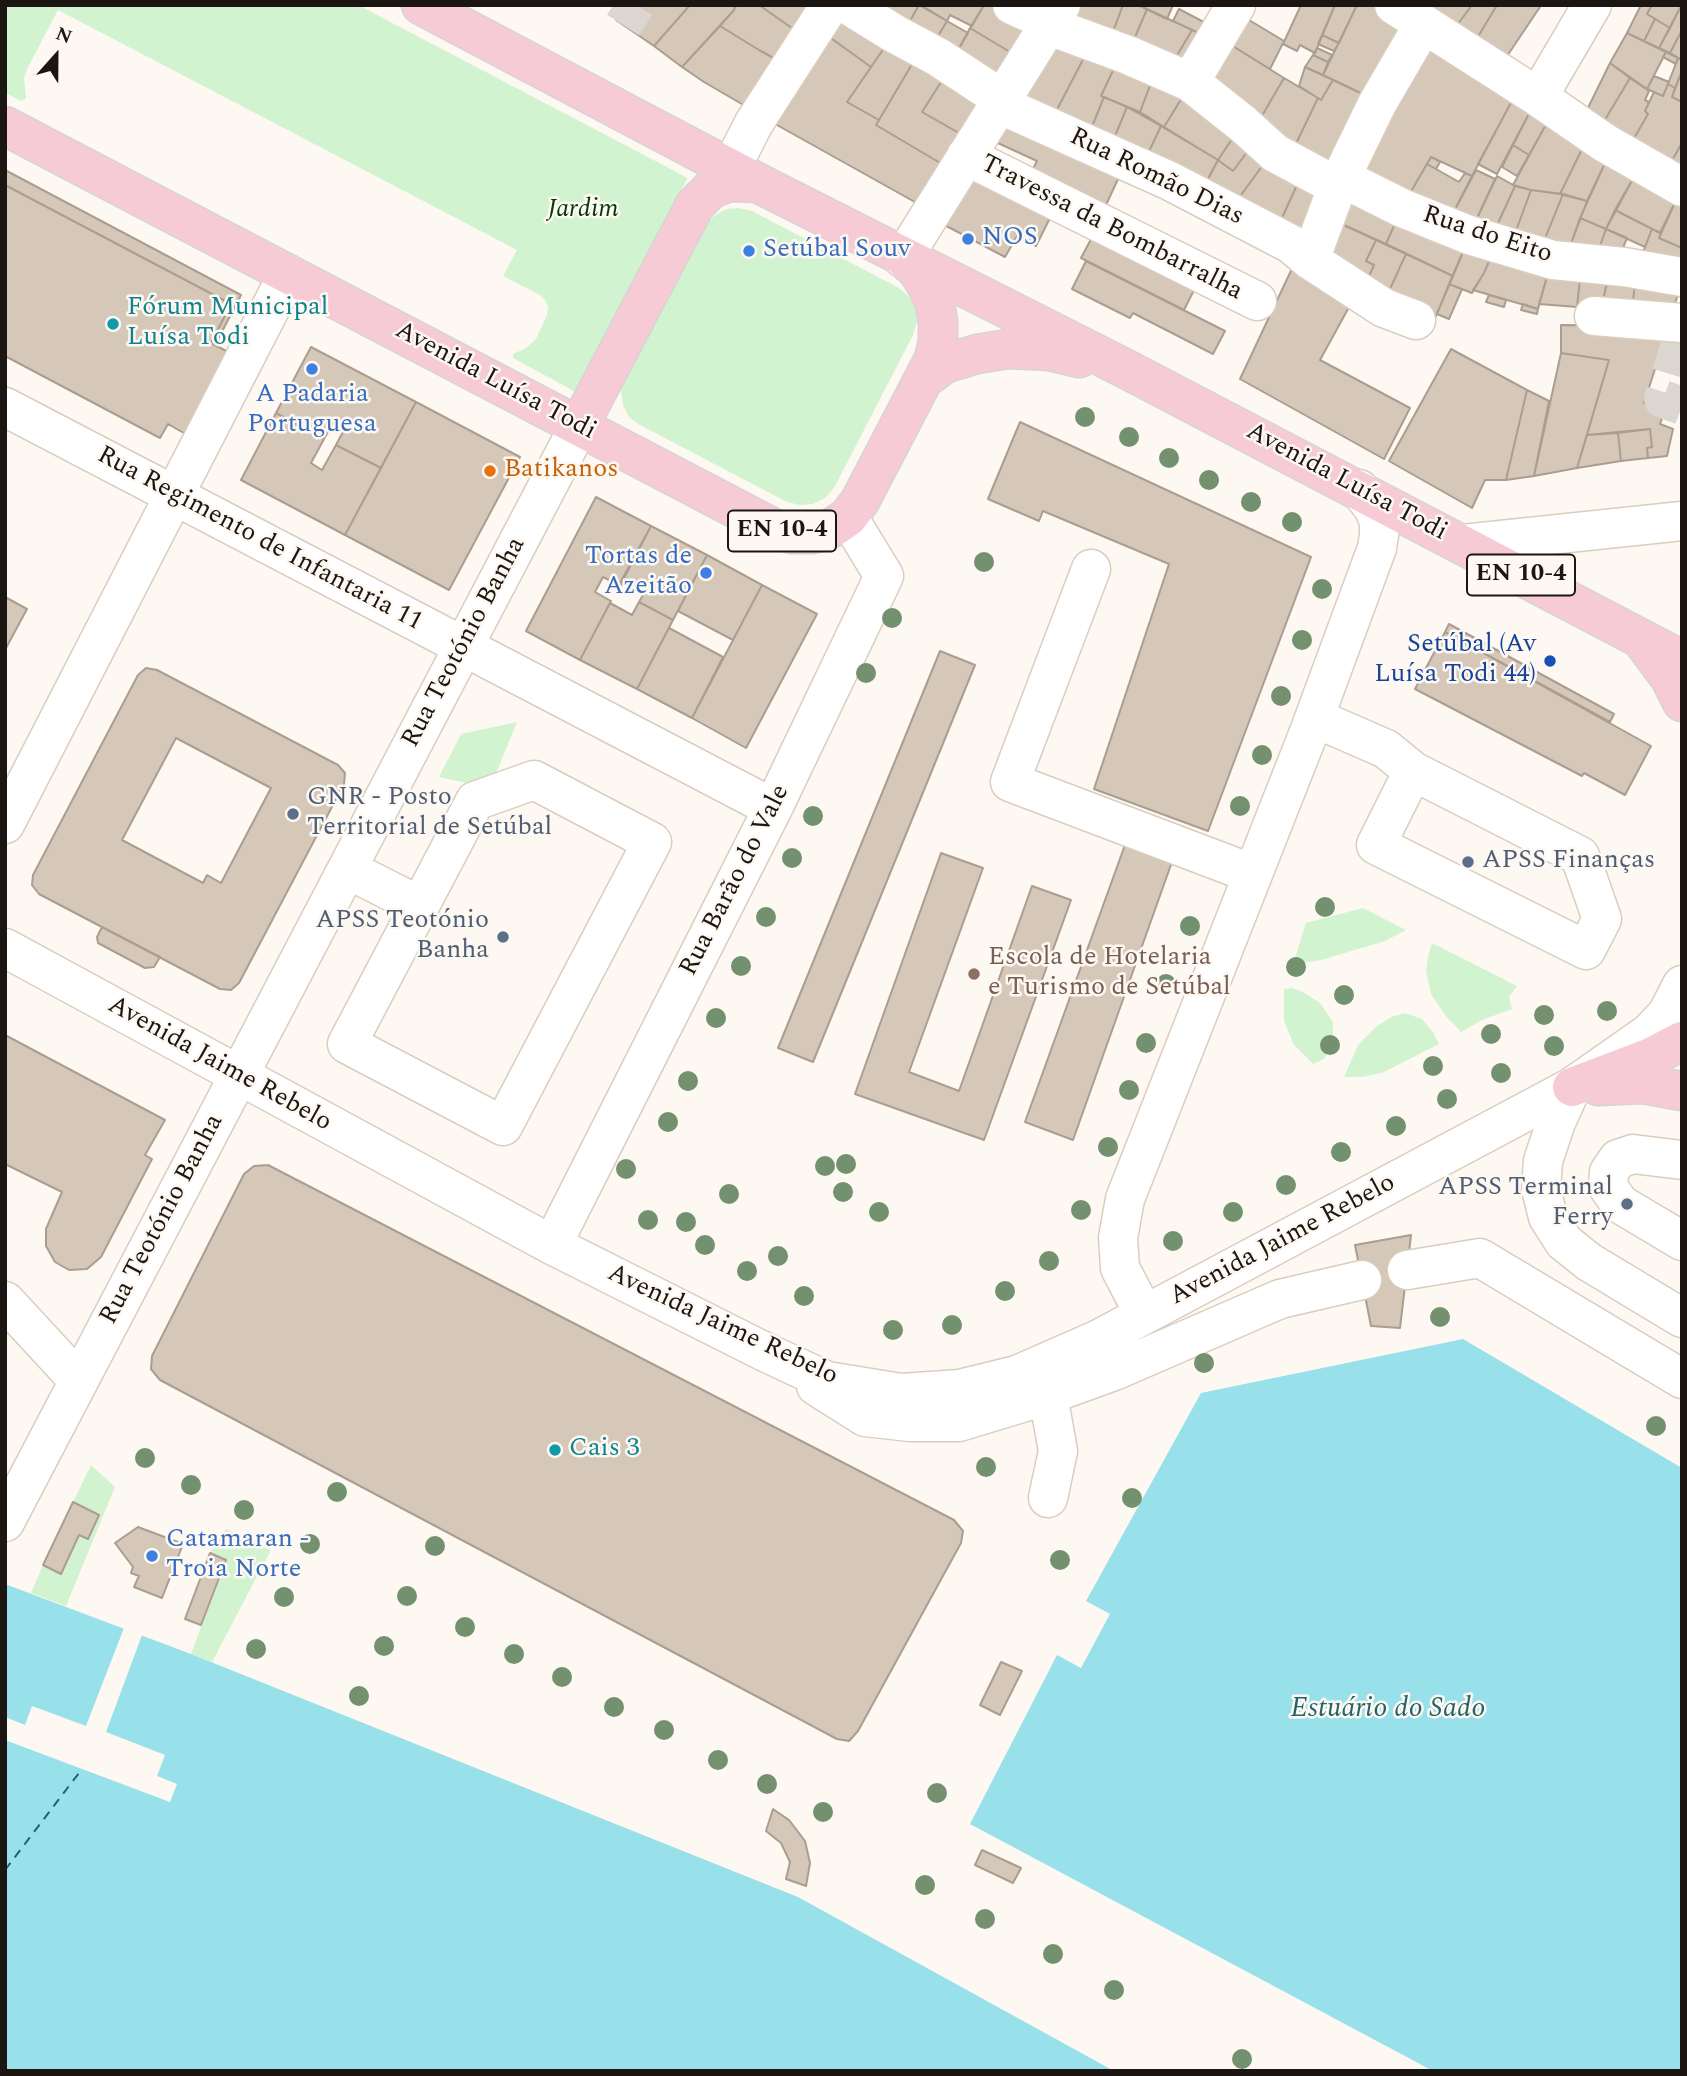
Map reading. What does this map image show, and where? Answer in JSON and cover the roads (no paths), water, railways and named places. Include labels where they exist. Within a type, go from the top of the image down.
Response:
[{"type":"main road","name":"Avenida Luísa Todi","points":[[438,9],[745,176],[1359,489],[1682,660]]},
{"type":"main road","name":"Avenida Luísa Todi","points":[[5,126],[773,528],[792,534],[813,534],[832,528],[848,517],[860,501],[934,359],[938,341],[935,303],[917,270],[903,258]]},
{"type":"main road","points":[[579,426],[695,205],[710,188],[745,176]]},
{"type":"main road","name":"Avenida Luísa Todi","points":[[924,379],[944,364],[977,354],[1008,349],[1049,351],[1128,370]]},
{"type":"main road","name":"Avenida Luísa Todi","points":[[1639,636],[1670,678],[1682,702]]},
{"type":"main road","name":"Avenida Jaime Rebelo","points":[[1572,1087],[1651,1057],[1682,1041]]},
{"type":"main road","points":[[1572,1087],[1643,1084],[1682,1091]]},
{"type":"street","points":[[745,176],[754,123],[830,5]]},
{"type":"street","name":"Rua Romão Dias","points":[[848,5],[938,57],[1002,99],[1005,107],[1170,181],[1291,244],[1310,260],[1384,308],[1416,320]]},
{"type":"street","name":"Rua do Eito","points":[[1012,5],[1045,20],[1055,15],[1128,55],[1190,82],[1275,153],[1329,182],[1350,182],[1402,208],[1469,235],[1553,260],[1624,267],[1682,277]]},
{"type":"street","points":[[1190,82],[1236,5]]},
{"type":"street","points":[[1538,97],[1592,5]]},
{"type":"street","points":[[903,258],[1055,15]]},
{"type":"street","points":[[1310,260],[1339,181],[1377,104],[1409,15],[1605,143],[1682,187]]},
{"type":"street","name":"Travessa da Bombarralha","points":[[966,156],[1257,301]]},
{"type":"street","points":[[5,824],[288,274]]},
{"type":"street","points":[[1594,316],[1682,323]]},
{"type":"street","name":"Rua Regimento de Infantaria 11","points":[[5,408],[773,808]]},
{"type":"street","name":"Rua Teotónio Banha","points":[[5,1522],[579,426]]},
{"type":"street","points":[[1144,1314],[1120,1268],[1118,1238],[1125,1199],[1366,581],[1380,535],[1374,509],[1359,489]]},
{"type":"street","name":"Rua Barão do Vale","points":[[552,1245],[773,808],[884,576],[848,517]]},
{"type":"street","points":[[1463,544],[1682,521]]},
{"type":"street","points":[[1091,569],[1010,782],[1253,874]]},
{"type":"street","points":[[1312,725],[1386,749],[1409,780],[1580,856],[1602,919],[1586,950],[1376,845],[1409,780]]},
{"type":"street","points":[[534,780],[652,842],[503,1126],[347,1044],[426,895],[475,801],[534,780]]},
{"type":"street","points":[[353,857],[426,895]]},
{"type":"street","name":"Avenida Jaime Rebelo","points":[[5,948],[552,1245],[765,1352],[827,1381],[901,1393],[960,1389],[1017,1375],[1082,1347],[1572,1087],[1649,1032],[1667,1014],[1682,985]]},
{"type":"street","points":[[1572,1087],[1556,1122],[1543,1161],[1541,1189],[1548,1217],[1564,1242],[1589,1262],[1682,1318]]},
{"type":"street","points":[[1682,1160],[1633,1154],[1618,1160],[1609,1172],[1608,1187],[1620,1204],[1682,1241]]},
{"type":"street","points":[[1407,1270],[1480,1258],[1682,1379]]},
{"type":"street","points":[[765,1352],[865,1417],[910,1422],[959,1422],[1048,1395],[1114,1371],[1280,1298],[1362,1280]]},
{"type":"street","points":[[5,1301],[79,1381]]},
{"type":"street","points":[[1048,1395],[1058,1451],[1048,1498]]},
{"type":"water","name":"Estuário do Sado","points":[[1463,1339],[1682,1468],[1682,2071],[1433,2071],[970,1824],[1057,1655],[1081,1668],[1110,1614],[1086,1601],[1201,1393]]},
{"type":"water","points":[[5,1584],[191,1654],[798,1897],[1114,2071],[5,2071]]},
{"type":"tunnel","points":[[623,25],[636,5]]},
{"type":"tunnel","points":[[1682,338],[1663,399],[1682,406]]},
{"type":"place","name":"NOS","points":[[968,239]]},
{"type":"place","name":"Setúbal Souv","points":[[749,251]]},
{"type":"place","name":"Fórum Municipal Luísa Todi","points":[[113,324]]},
{"type":"place","name":"A Padaria Portuguesa","points":[[312,369]]},
{"type":"place","name":"Batikanos","points":[[490,471]]},
{"type":"place","name":"Tortas de Azeitão","points":[[706,573]]},
{"type":"place","name":"Setúbal (Av Luísa Todi 44)","points":[[1550,661]]},
{"type":"place","name":"GNR - Posto Territorial de Setúbal","points":[[293,814]]},
{"type":"place","name":"APSS Finanças","points":[[1468,862]]},
{"type":"place","name":"APSS Teotónio Banha","points":[[503,937]]},
{"type":"place","name":"Escola de Hotelaria e Turismo de Setúbal","points":[[974,974]]},
{"type":"place","name":"APSS Terminal Ferry","points":[[1627,1204]]},
{"type":"place","name":"Cais 3","points":[[555,1450]]},
{"type":"place","name":"Catamaran - Troia Norte","points":[[152,1556]]},
{"type":"park label","name":"Jardim","points":[[583,211]]}]
